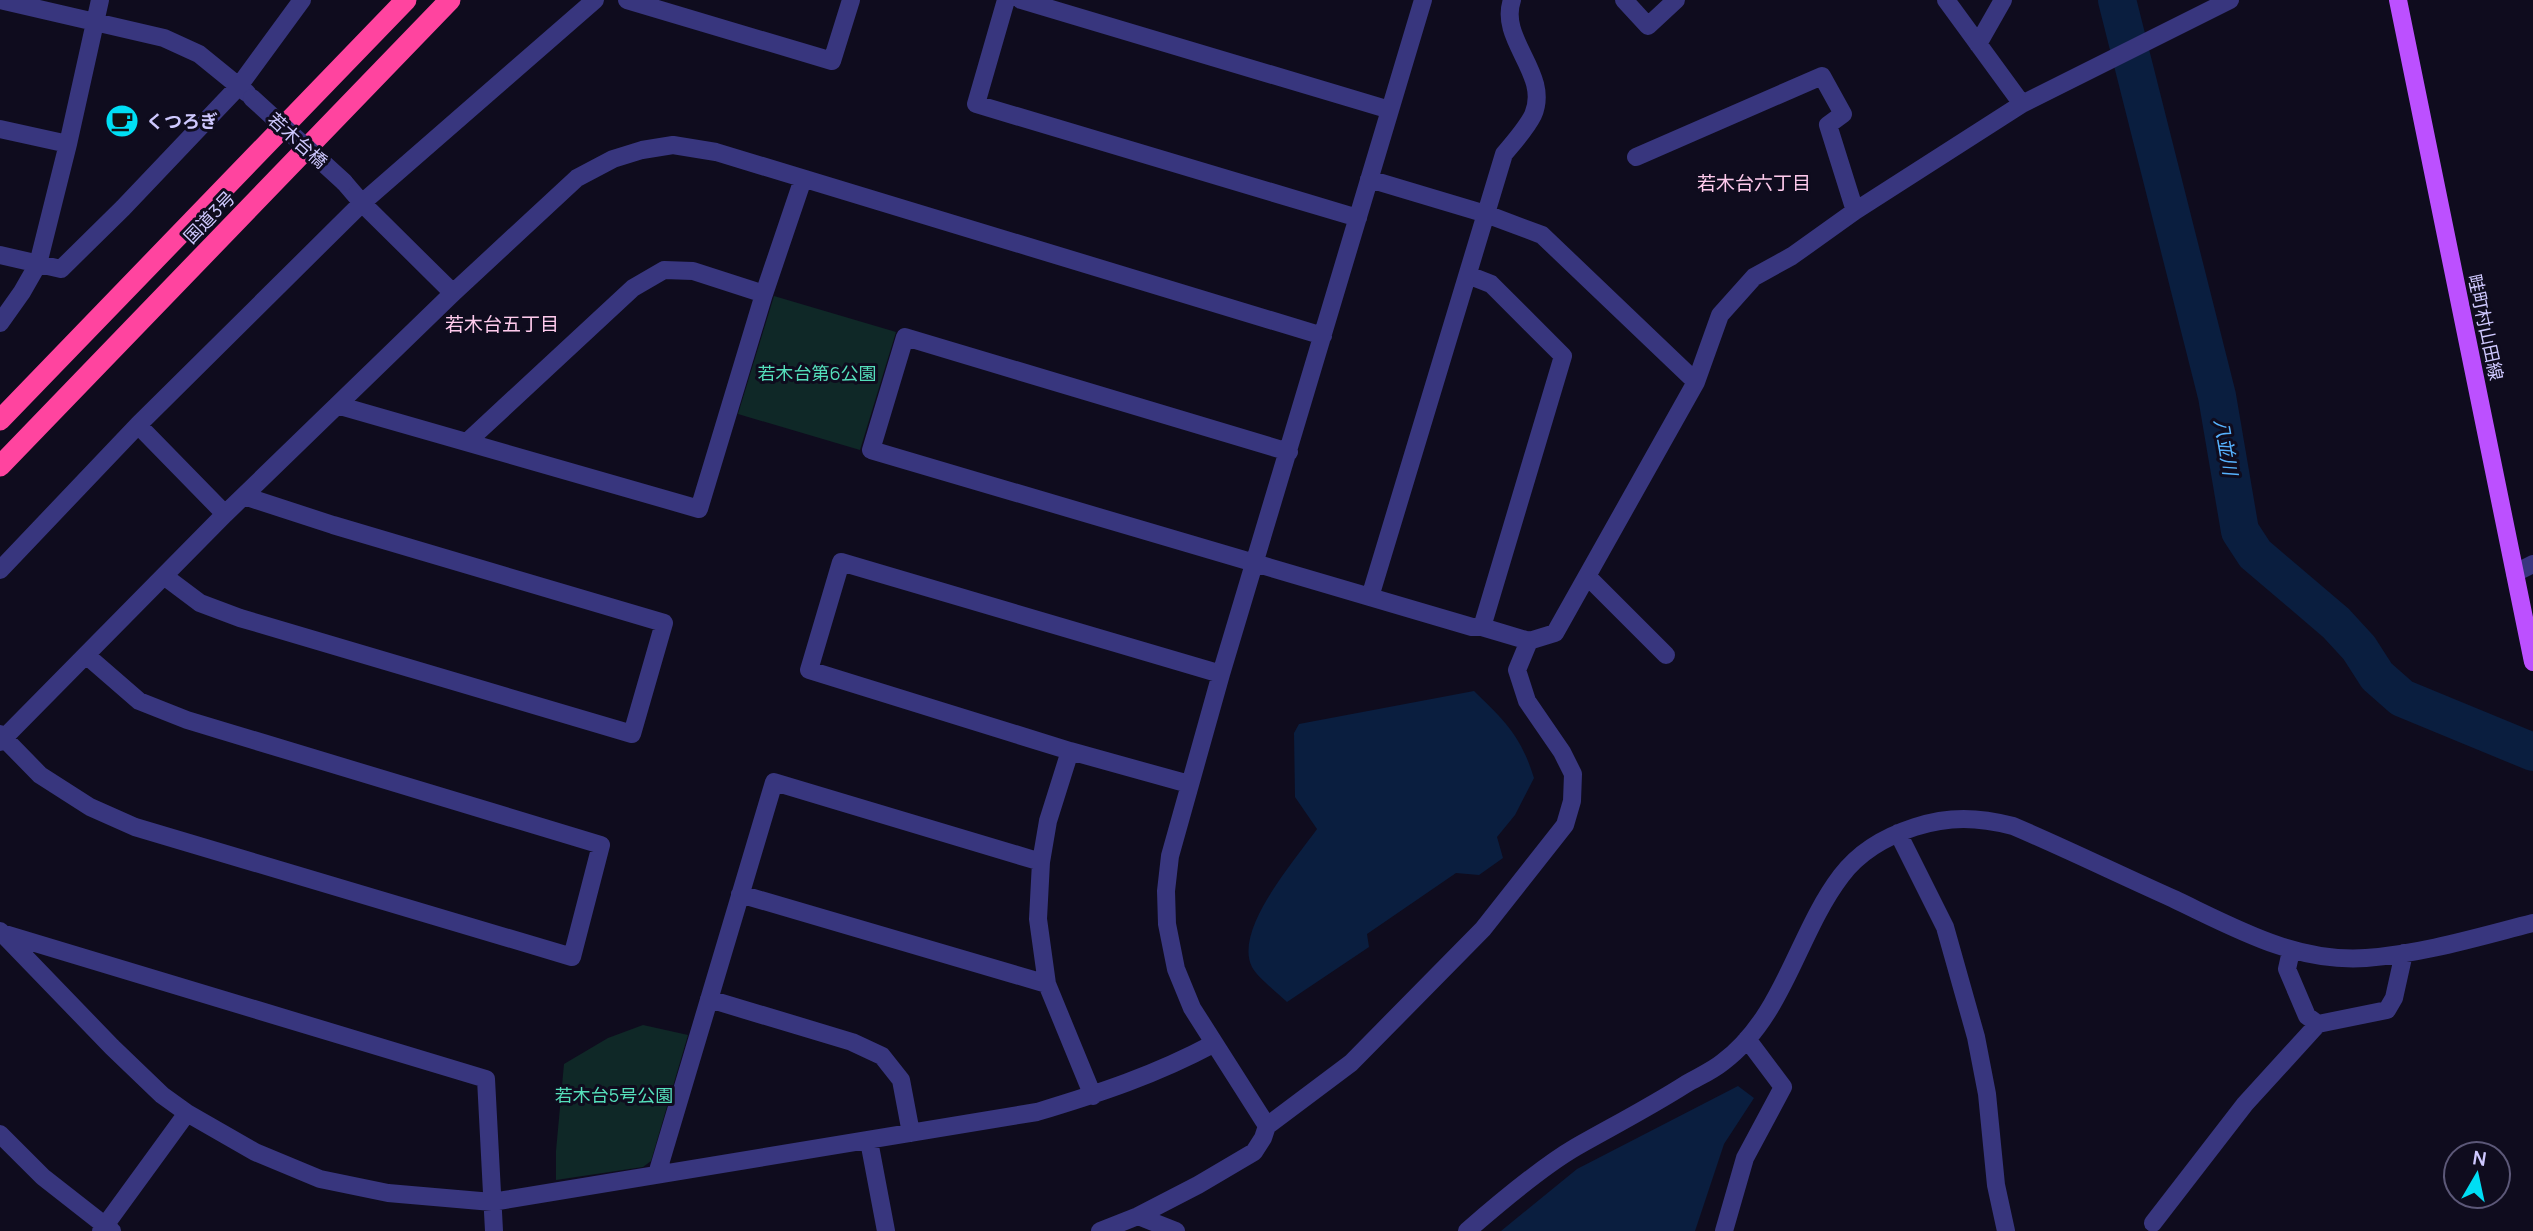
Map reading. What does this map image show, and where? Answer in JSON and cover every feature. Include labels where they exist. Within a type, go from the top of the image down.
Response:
[{"type":"highway","name":"国道3号","points":[[0,420],[406,0]]},
{"type":"highway","name":"国道3号","points":[[0,466],[450,0]]},
{"type":"highway","points":[[415,36],[457,0]]},
{"type":"main road","name":"畦町村山田線","points":[[2398,0],[2533,662]]},
{"type":"street","name":"若木台橋","points":[[0,0],[164,38],[199,54],[246,92],[344,182],[453,293]]},
{"type":"street","points":[[0,323],[38,264],[100,0]]},
{"type":"street","points":[[0,255],[61,269],[246,92],[302,0]]},
{"type":"street","points":[[0,570],[138,425],[362,203],[595,0]]},
{"type":"street","points":[[627,0],[832,61],[851,0]]},
{"type":"street","points":[[1006,0],[976,104],[1358,218]]},
{"type":"street","points":[[1021,0],[1390,110]]},
{"type":"street","points":[[1370,597],[1504,154],[1534,113],[1536,82],[1512,31],[1512,0]]},
{"type":"street","points":[[1624,0],[1648,26],[1676,0]]},
{"type":"street","points":[[1946,0],[2022,104]]},
{"type":"street","points":[[1978,44],[2003,0]]},
{"type":"street","points":[[1289,452],[905,337],[871,450],[1472,627],[1482,626],[1529,641],[1555,633],[1696,382],[1720,315],[1738,292],[1754,277],[1791,256],[1854,211],[2022,104],[2230,0]]},
{"type":"street","points":[[1267,1126],[1192,1008],[1176,969],[1167,924],[1166,891],[1170,856],[1221,674],[1256,564],[1420,1]]},
{"type":"street","points":[[1636,157],[1822,76],[1843,114],[1828,124],[1854,211]]},
{"type":"street","points":[[0,129],[68,144]]},
{"type":"street","points":[[86,655],[139,701],[187,720],[601,845],[572,957],[135,827],[90,807],[40,775],[1,738],[337,405],[577,178],[613,159],[642,150],[673,145],[716,152],[1323,336]]},
{"type":"street","points":[[337,405],[699,509],[764,294],[803,179]]},
{"type":"street","points":[[1369,179],[1486,214],[1542,235],[1696,382]]},
{"type":"street","points":[[467,442],[633,288],[664,270],[693,271],[764,294]]},
{"type":"street","points":[[1468,275],[1491,284],[1563,356],[1482,626]]},
{"type":"street","points":[[138,425],[225,514]]},
{"type":"street","points":[[164,576],[200,603],[240,618],[632,734],[664,623],[244,496]]},
{"type":"street","points":[[1189,784],[1069,751],[810,670],[841,562],[1221,674]]},
{"type":"street","points":[[2515,573],[2533,564]]},
{"type":"street","points":[[1587,576],[1666,655]]},
{"type":"street","points":[[1100,1231],[1138,1216],[1254,1152],[1267,1126],[1361,1054],[1483,929],[1565,825],[1572,802],[1573,774],[1562,752],[1527,701],[1517,670],[1529,641]]},
{"type":"street","points":[[1069,751],[1048,821],[1041,862],[1038,919],[1047,984],[1093,1096]]},
{"type":"street","points":[[657,1174],[774,782],[1041,862]]},
{"type":"street","points":[[1467,1231],[1573,1149],[1655,1104],[1723,1062],[1747,1039],[1775,999],[1826,899],[1842,875],[1874,846],[1898,832],[1938,820],[1964,817],[2013,826],[2250,935],[2291,951],[2364,958],[2458,942],[2533,923]]},
{"type":"street","points":[[1898,832],[1945,927],[1976,1037],[1987,1094],[1996,1185],[2006,1231]]},
{"type":"street","points":[[740,894],[1047,984]]},
{"type":"street","points":[[0,932],[112,1047],[162,1095],[187,1113],[255,1152],[320,1179],[388,1193],[492,1202],[1037,1112],[1093,1096],[1171,1067],[1213,1044]]},
{"type":"street","points":[[0,932],[486,1079],[494,1231]]},
{"type":"street","points":[[2291,951],[2287,969],[2307,1016],[2318,1024]]},
{"type":"street","points":[[2153,1223],[2245,1104],[2318,1024],[2387,1010],[2393,998],[2404,953]]},
{"type":"street","points":[[709,999],[852,1042],[882,1056],[901,1080],[911,1133]]},
{"type":"street","points":[[1724,1231],[1745,1158],[1783,1087],[1747,1039]]},
{"type":"street","points":[[0,1134],[43,1177],[105,1229],[187,1113]]},
{"type":"street","points":[[869,1141],[886,1231]]},
{"type":"street","points":[[1138,1216],[1176,1231]]},
{"type":"green space","name":"若木台第6公園","points":[[774,296],[896,332],[860,450],[738,414]]},
{"type":"green space","name":"若木台5号公園","points":[[643,1025],[688,1035],[651,1161],[643,1167],[556,1180],[564,1064],[608,1038]]},
{"type":"water","points":[[1474,691],[1511,730],[1524,751],[1534,778],[1515,815],[1497,837],[1503,858],[1479,875],[1456,873],[1367,934],[1369,947],[1287,1002],[1255,971],[1248,952],[1251,934],[1270,895],[1317,829],[1295,797],[1294,733],[1299,724]]},
{"type":"water","points":[[1738,1086],[1754,1098],[1724,1144],[1695,1231],[1501,1231],[1577,1169]]},
{"type":"waterway","name":"八並川","points":[[2117,0],[2217,396],[2240,531],[2255,554],[2336,623],[2359,648],[2377,676],[2402,698],[2533,752]]},
{"type":"place","name":"くつろぎ","points":[[122,121]]},
{"type":"district","name":"若木台六丁目","points":[[1754,183]]},
{"type":"district","name":"若木台五丁目","points":[[502,324]]}]
